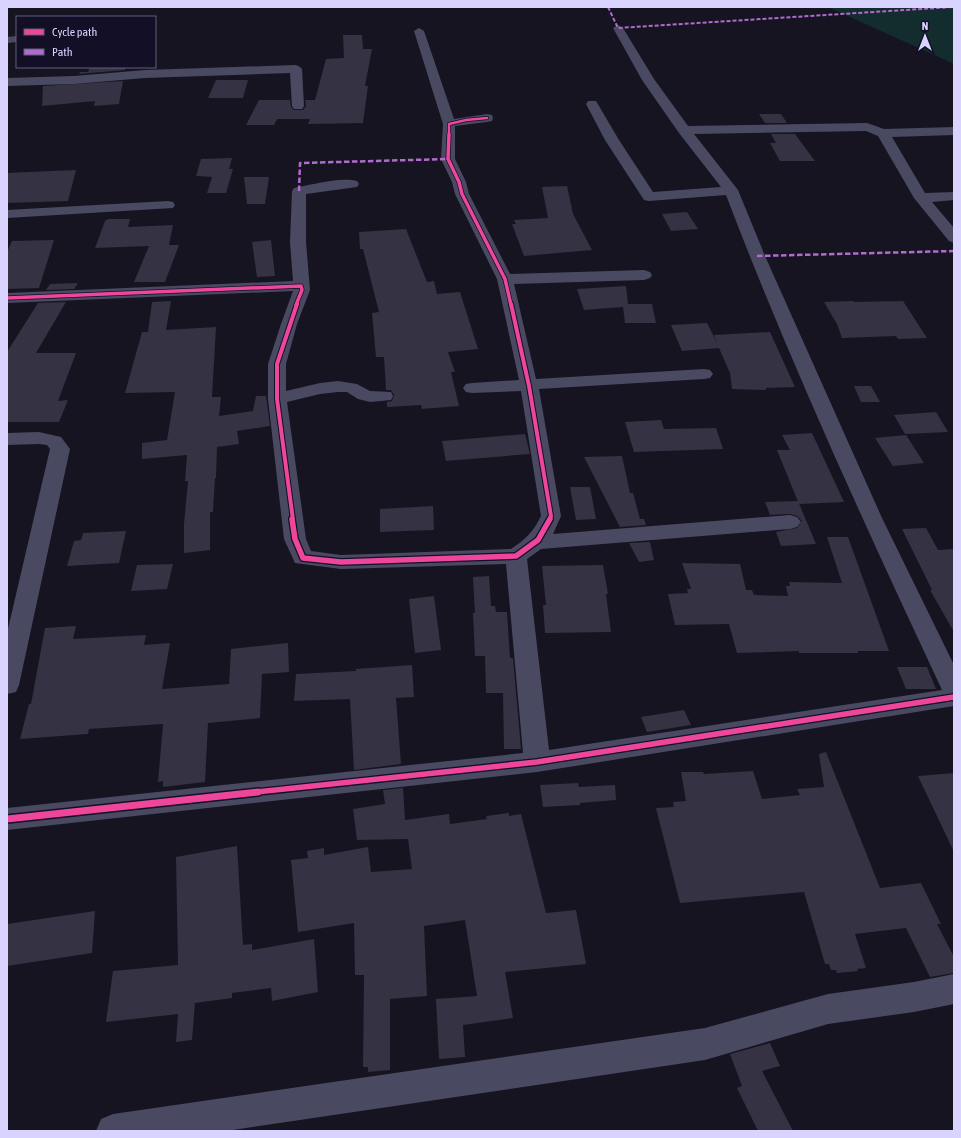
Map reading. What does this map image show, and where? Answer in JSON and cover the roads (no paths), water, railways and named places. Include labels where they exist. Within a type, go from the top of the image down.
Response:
[{"type":"street","points":[[618,28],[648,80],[684,130],[731,190],[757,256],[872,518],[954,690]]},
{"type":"street","points":[[352,184],[299,191],[298,242],[302,290],[289,324],[277,364],[277,399],[295,539],[303,558],[341,562],[516,556],[537,542],[546,530],[551,516],[529,386],[505,280],[462,194],[459,182],[448,159],[449,124],[419,31]]},
{"type":"street","points":[[7,82],[74,80],[145,74],[296,68],[298,106]]},
{"type":"street","points":[[592,104],[612,140],[650,197],[731,190]]},
{"type":"street","points":[[449,124],[466,120],[487,118]]},
{"type":"street","points":[[684,130],[867,127],[883,133],[954,131]]},
{"type":"street","points":[[883,133],[922,198],[954,238]]},
{"type":"street","points":[[922,198],[954,196]]},
{"type":"street","points":[[7,214],[168,205]]},
{"type":"street","points":[[505,280],[644,275]]},
{"type":"street","points":[[7,298],[301,286]]},
{"type":"street","points":[[472,388],[529,386],[704,374]]},
{"type":"street","points":[[277,399],[298,395],[320,387],[336,386],[351,387],[370,396],[384,396]]},
{"type":"street","points":[[7,439],[39,438],[54,441],[60,449],[7,685]]},
{"type":"street","points":[[537,542],[790,522]]},
{"type":"street","points":[[516,556],[537,762]]},
{"type":"street","points":[[7,819],[537,762],[954,697]]},
{"type":"street","points":[[113,1131],[705,1044],[828,1009],[914,997],[954,989]]}]
